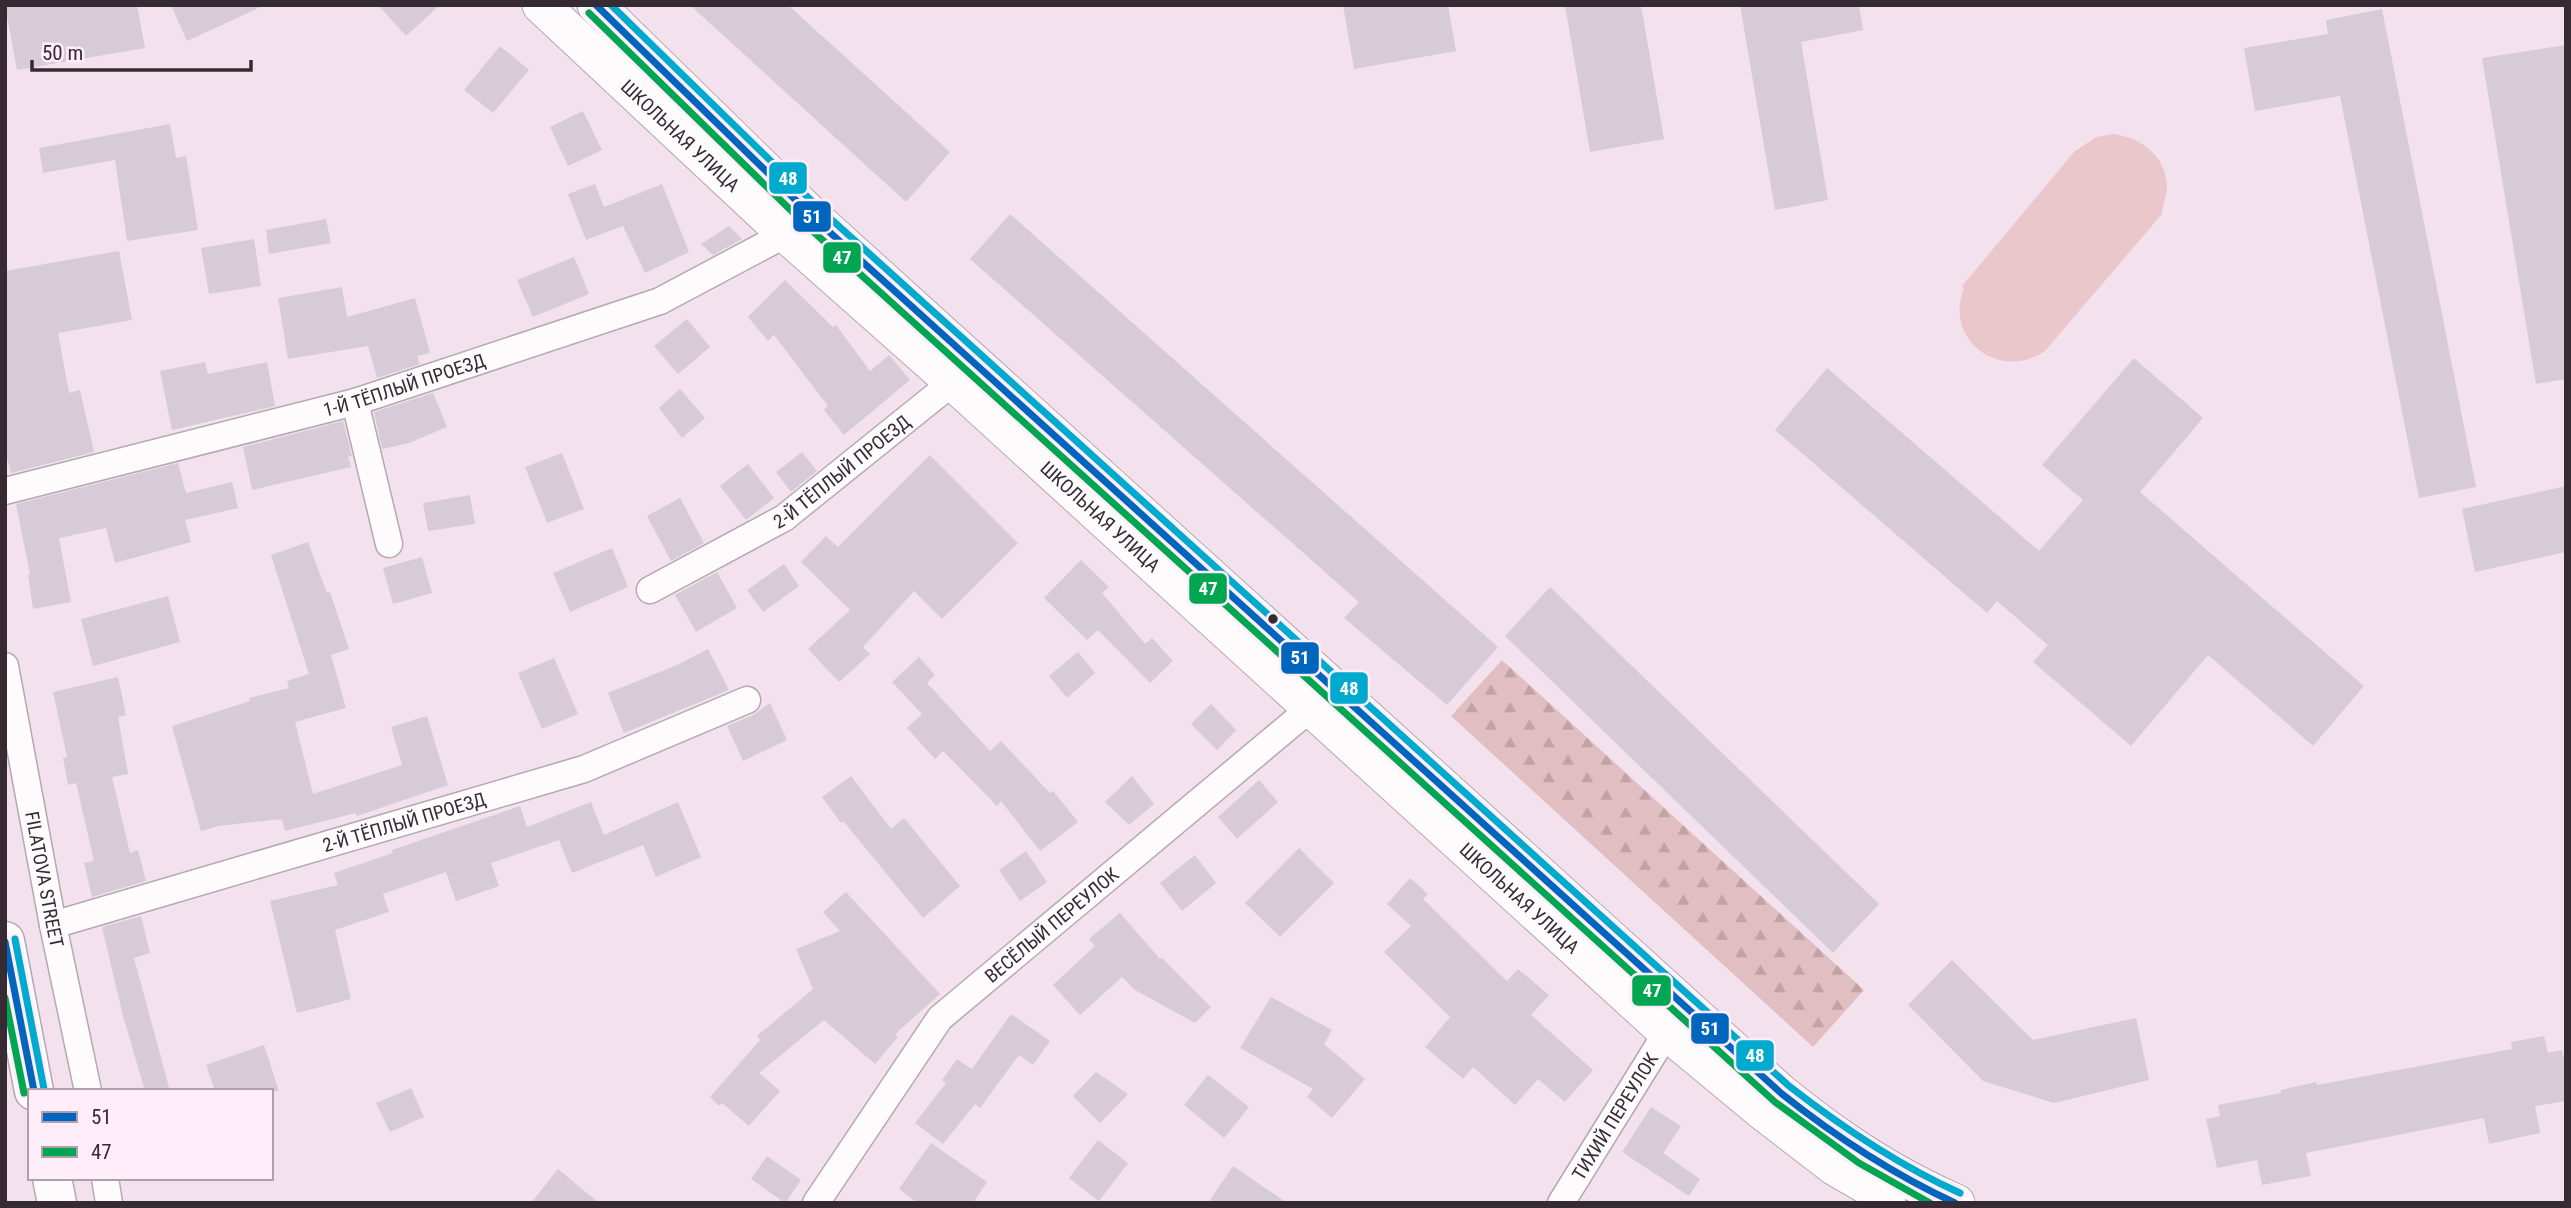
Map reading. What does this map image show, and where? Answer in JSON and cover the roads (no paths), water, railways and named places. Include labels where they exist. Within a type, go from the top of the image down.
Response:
[{"type":"main road","name":"ШКОЛЬНАЯ УЛИЦА","points":[[541,5],[786,234],[953,382],[1322,698],[1667,1031],[1761,1110],[1835,1167],[1896,1203]]},
{"type":"main road","points":[[596,5],[814,218],[1322,698],[1782,1094],[1826,1129],[1878,1164],[1956,1203]]},
{"type":"main road","points":[[5,941],[34,1089]]},
{"type":"main road","points":[[52,1180],[57,1203]]},
{"type":"street","name":"1-Й ТЁПЛЫЙ ПРОЕЗД","points":[[5,491],[355,402],[660,301],[786,234]]},
{"type":"street","name":"2-Й ТЁПЛЫЙ ПРОЕЗД","points":[[650,590],[784,518],[953,382]]},
{"type":"street","points":[[355,402],[388,544]]},
{"type":"street","name":"FILATOVA STREET","points":[[5,666],[53,925],[88,1089]]},
{"type":"street","name":"ВЕСЁЛЫЙ ПЕРЕУЛОК","points":[[816,1203],[940,1018],[1322,698]]},
{"type":"street","name":"2-Й ТЁПЛЫЙ ПРОЕЗД","points":[[53,925],[584,769],[747,700]]},
{"type":"street","name":"ТИХИЙ ПЕРЕУЛОК","points":[[1561,1203],[1667,1031]]},
{"type":"street","points":[[105,1180],[109,1203]]}]
